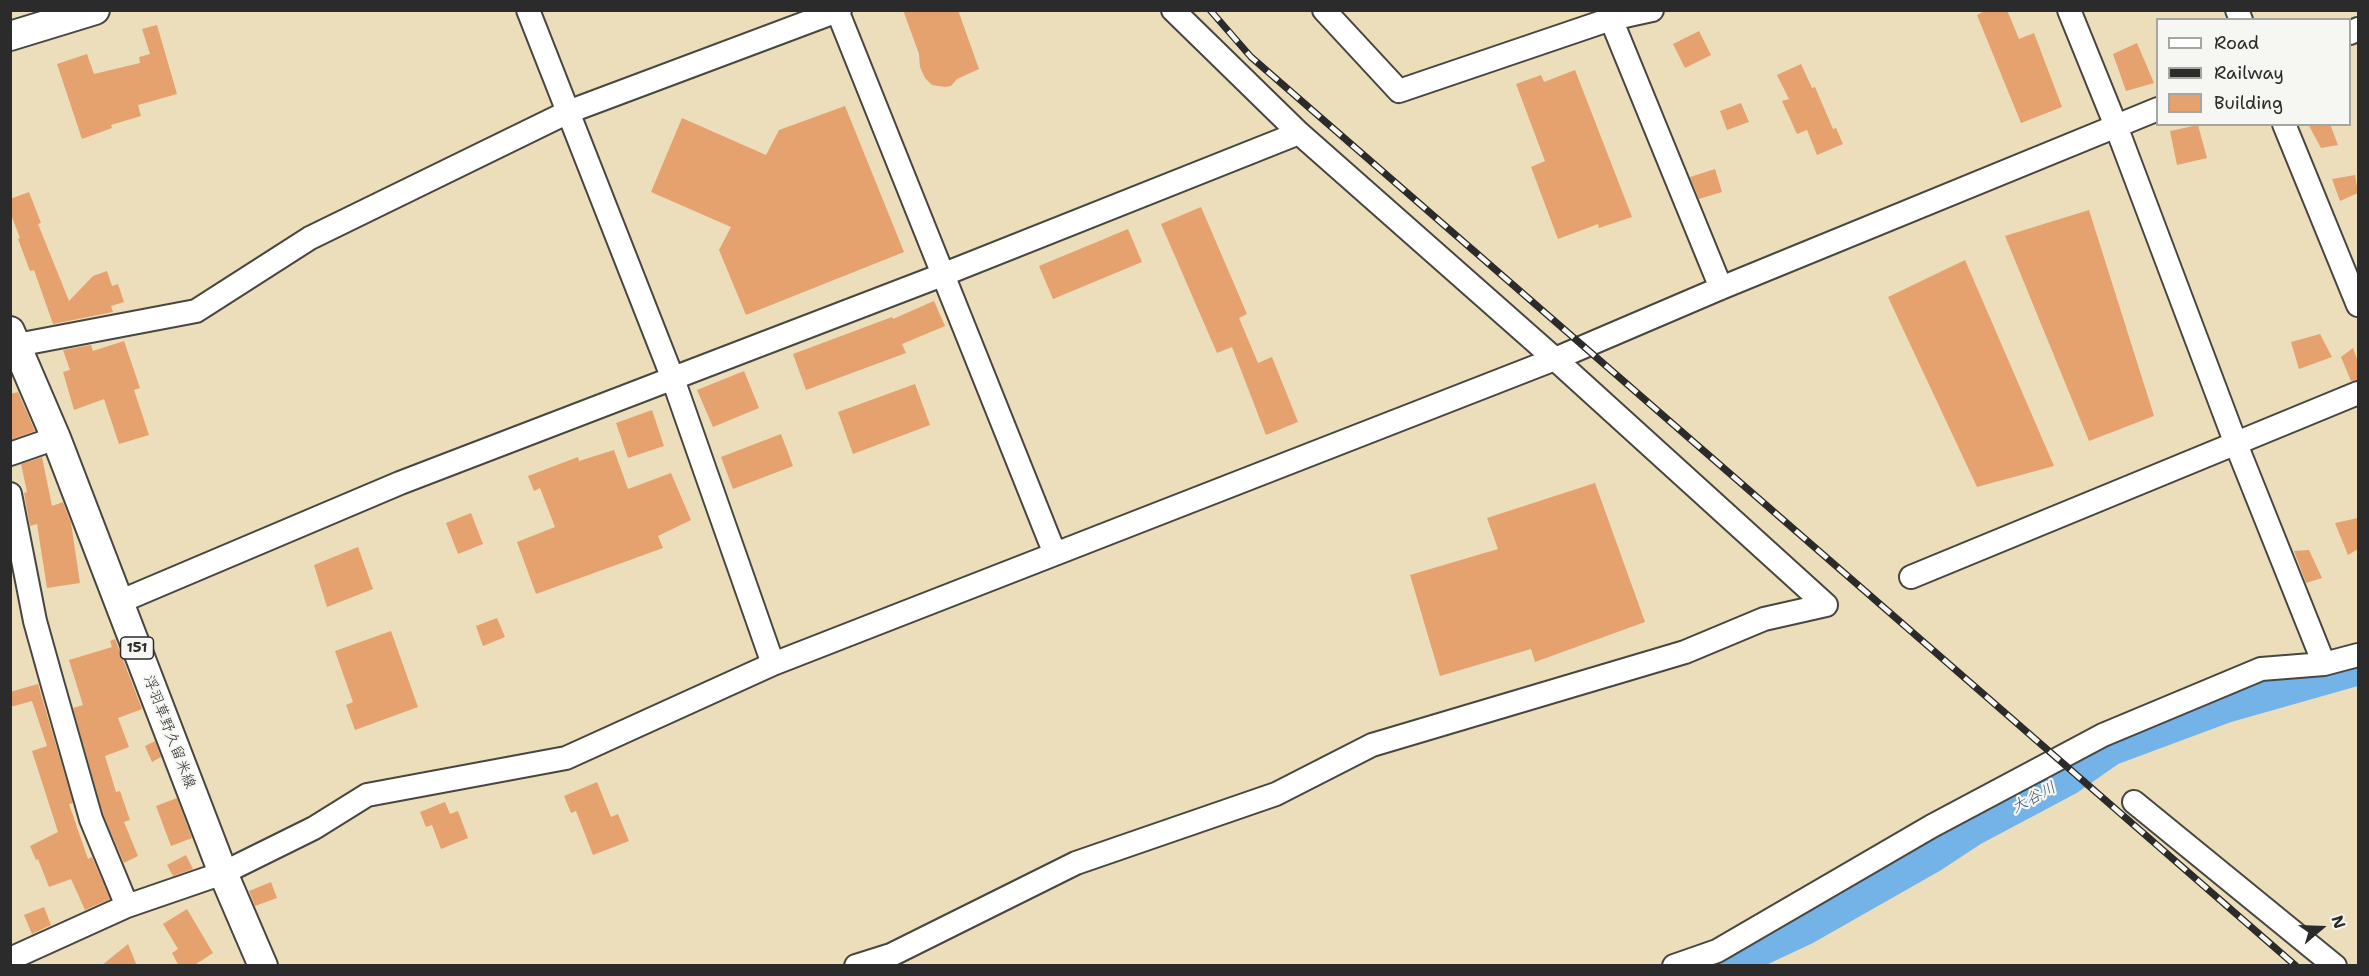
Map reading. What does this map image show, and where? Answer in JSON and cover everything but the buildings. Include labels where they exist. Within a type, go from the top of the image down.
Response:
[{"type":"main road","points":[[10,36],[95,10]]},
{"type":"main road","name":"浮羽草野久留米線","points":[[14,338],[56,438],[223,873],[262,966]]},
{"type":"street","points":[[528,10],[673,379],[773,663]]},
{"type":"street","points":[[856,966],[891,955],[1076,863],[1276,794],[1371,745],[1685,652],[1764,619],[1826,605],[1555,359],[1299,133],[1173,10]]},
{"type":"street","points":[[1324,10],[1399,91],[1611,20],[1652,10]]},
{"type":"street","points":[[2069,10],[2116,126],[2236,444],[2324,664]]},
{"type":"street","points":[[14,338],[196,311],[310,238],[568,112],[838,11],[1055,554]]},
{"type":"street","points":[[1611,20],[1721,288]]},
{"type":"street","points":[[10,960],[127,906],[223,873],[314,828],[367,795],[566,758],[773,663],[1555,359],[1721,288],[2156,110]]},
{"type":"street","points":[[2285,126],[2358,305]]},
{"type":"street","points":[[119,602],[399,483],[942,275],[1299,133]]},
{"type":"street","points":[[1911,577],[2358,393]]},
{"type":"street","points":[[10,454],[56,438]]},
{"type":"street","points":[[10,494],[35,621],[52,682],[91,819],[127,906]]},
{"type":"street","points":[[1674,966],[1717,951],[1932,826],[2103,735],[2261,669],[2324,664],[2358,656]]},
{"type":"street","points":[[2134,802],[2335,966]]},
{"type":"waterway","name":"大谷川","points":[[1725,966],[1806,928],[1931,857],[1972,830],[2068,779],[2111,749],[2224,707],[2358,669]]},
{"type":"railway","points":[[1210,10],[1251,57],[2296,966]]}]
